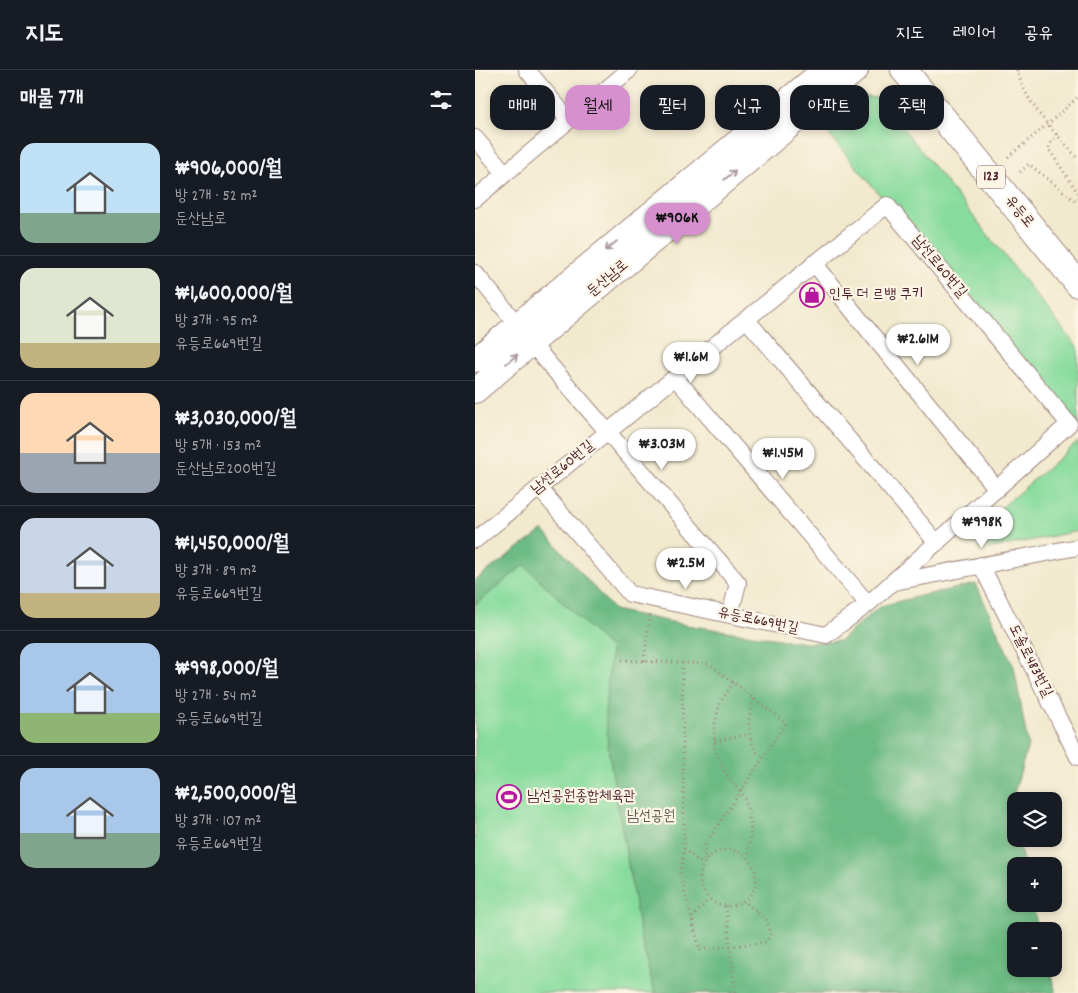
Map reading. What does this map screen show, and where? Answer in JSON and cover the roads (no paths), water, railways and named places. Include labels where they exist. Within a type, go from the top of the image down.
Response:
[{"type":"main road","name":"둔산남로","points":[[475,360],[824,70]]},
{"type":"main road","name":"둔산남로","points":[[475,391],[856,70]]},
{"type":"main road","name":"유등로","points":[[904,70],[1078,284]]},
{"type":"street","points":[[527,70],[565,115]]},
{"type":"street","points":[[611,85],[629,70]]},
{"type":"street","points":[[475,198],[565,123]]},
{"type":"street","points":[[475,138],[505,173]]},
{"type":"street","name":"남선로60번길","points":[[475,540],[887,205],[1069,424]]},
{"type":"street","points":[[814,264],[997,489]]},
{"type":"street","points":[[475,273],[517,324]]},
{"type":"street","points":[[747,319],[937,543]]},
{"type":"street","points":[[531,343],[737,583],[730,615]]},
{"type":"street","points":[[675,377],[868,604]]},
{"type":"street","name":"유등로669번길","points":[[539,488],[630,594],[826,635],[868,604],[1069,424]]},
{"type":"street","points":[[893,582],[1078,547]]},
{"type":"street","name":"도솔로483번길","points":[[981,565],[1078,757]]},
{"type":"place","name":"인투 더 르뱅 쿠키","points":[[812,295]]},
{"type":"place","name":"남선공원종합체육관","points":[[509,797]]},
{"type":"park label","name":"남선공원","points":[[651,817]]}]
